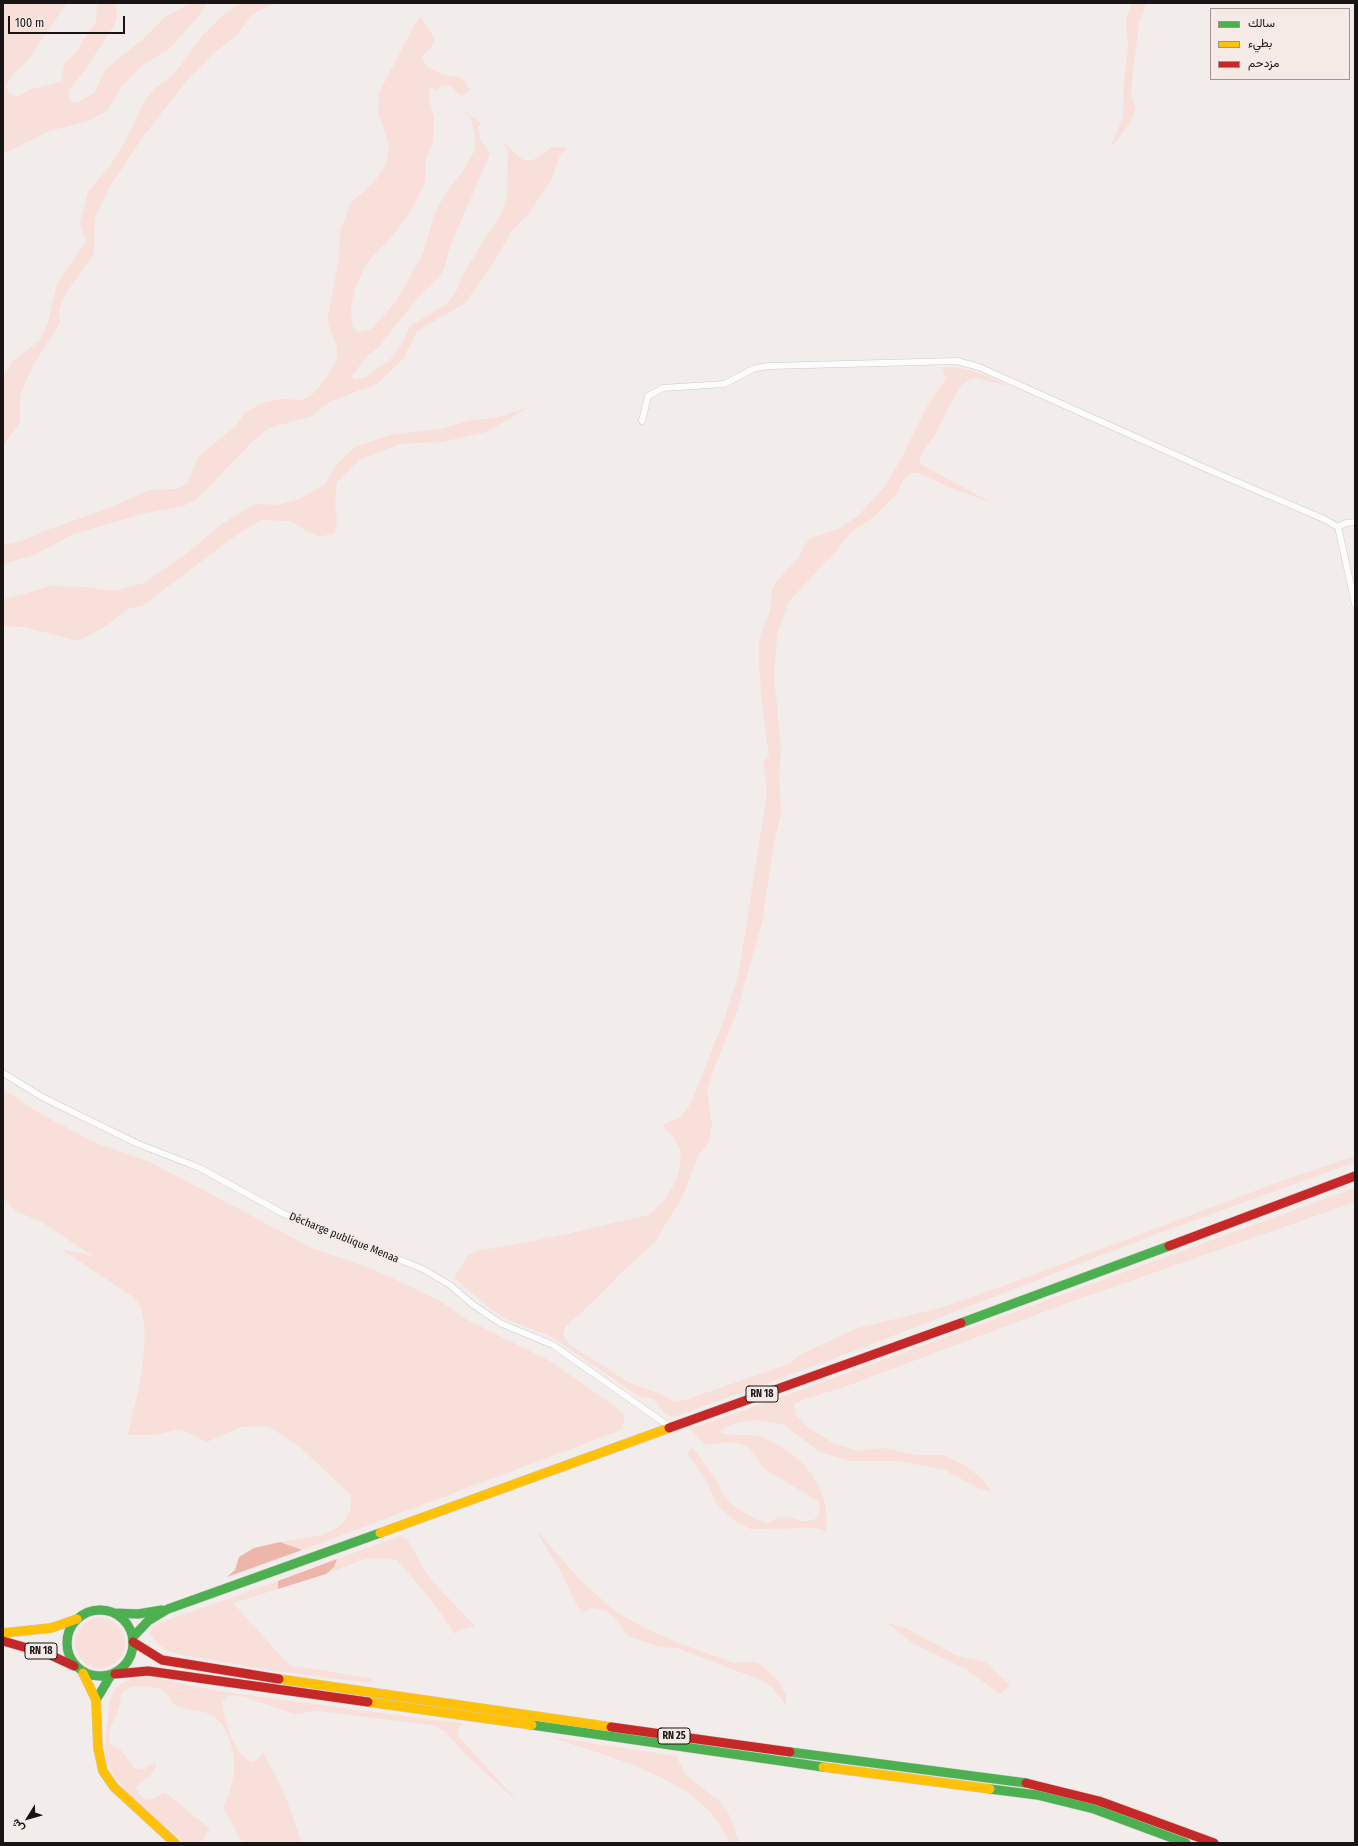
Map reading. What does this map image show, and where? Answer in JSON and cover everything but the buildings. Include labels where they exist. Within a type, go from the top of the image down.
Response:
[{"type":"main road","name":"RN 18","points":[[113,1612],[138,1614],[168,1609],[1019,1302],[1355,1176]]},
{"type":"main road","name":"RN 18","points":[[133,1639],[148,1621],[168,1609]]},
{"type":"main road","points":[[80,1670],[97,1677],[113,1674],[125,1666],[132,1654],[133,1639],[129,1627],[122,1618],[113,1612],[103,1610],[94,1610],[85,1613],[77,1619],[70,1628],[67,1638],[67,1649],[70,1659],[80,1670],[96,1700],[98,1748],[103,1771],[114,1787],[175,1843]]},
{"type":"main road","name":"RN 18","points":[[3,1633],[51,1628],[77,1619]]},
{"type":"main road","name":"RN 25","points":[[133,1639],[149,1653],[162,1660],[237,1674],[844,1760],[1027,1783],[1100,1801],[1214,1843]]},
{"type":"main road","name":"RN 18","points":[[3,1641],[30,1647],[61,1658],[80,1670]]},
{"type":"main road","name":"RN 25","points":[[113,1674],[148,1671],[846,1770],[1037,1795],[1094,1809],[1186,1843]]},
{"type":"main road","points":[[96,1700],[113,1674]]},
{"type":"street","points":[[642,421],[648,396],[663,388],[724,384],[755,368],[770,366],[957,361],[979,367],[1207,469],[1324,519],[1338,527],[1355,604]]},
{"type":"street","points":[[1338,527],[1346,523],[1355,522]]},
{"type":"street","name":"Décharge publique Menaa","points":[[3,1073],[42,1097],[136,1143],[200,1168],[284,1214],[423,1269],[450,1285],[472,1304],[500,1323],[553,1345],[670,1427]]},
{"type":"shaded area","points":[[3,3],[67,3],[27,61],[14,73],[6,86],[9,94],[18,97],[31,89],[61,82],[64,65],[78,50],[84,38],[96,22],[97,3],[115,3],[117,15],[114,26],[82,74],[69,89],[68,97],[71,102],[77,103],[95,92],[105,70],[142,40],[165,17],[190,3],[207,3],[196,19],[170,48],[142,66],[122,85],[108,110],[89,121],[49,131],[3,154]]},
{"type":"shaded area","points":[[241,3],[275,3],[253,14],[238,34],[214,53],[187,80],[142,138],[109,188],[95,217],[94,254],[64,296],[59,310],[60,323],[31,369],[20,396],[20,422],[3,446],[4,374],[13,361],[39,341],[47,326],[57,284],[86,241],[80,223],[88,192],[110,166],[128,136],[143,104],[154,89],[175,73],[204,34],[224,14]]},
{"type":"shaded area","points":[[1132,3],[1146,3],[1139,23],[1132,79],[1131,97],[1136,108],[1131,121],[1110,149],[1123,116],[1124,79],[1128,48],[1126,19]]},
{"type":"shaded area","points":[[421,17],[434,40],[429,50],[422,56],[426,66],[441,74],[462,79],[465,81],[469,90],[464,95],[460,95],[450,86],[442,85],[437,91],[432,87],[429,89],[429,99],[434,118],[433,141],[426,159],[425,182],[412,210],[390,239],[371,258],[364,268],[355,289],[351,308],[352,325],[357,332],[371,329],[395,303],[423,254],[434,215],[445,194],[463,171],[475,150],[475,136],[471,118],[465,111],[481,123],[478,127],[480,139],[490,154],[451,244],[443,272],[413,303],[380,346],[366,357],[352,376],[354,380],[366,377],[390,360],[403,342],[409,327],[448,303],[455,294],[466,269],[501,214],[507,195],[508,151],[502,141],[521,158],[530,161],[536,159],[551,147],[567,148],[559,158],[552,179],[529,213],[511,232],[491,267],[464,304],[417,331],[404,358],[377,384],[331,401],[312,416],[269,428],[256,438],[196,500],[183,506],[142,514],[73,534],[34,555],[3,564],[3,545],[22,541],[47,530],[104,510],[150,490],[178,489],[187,484],[199,456],[235,427],[246,412],[263,403],[281,399],[301,400],[311,396],[325,379],[337,359],[337,348],[327,321],[339,258],[340,231],[351,203],[374,182],[386,165],[389,146],[378,111],[379,93],[415,24]]},
{"type":"shaded area","points":[[942,367],[969,370],[1009,386],[975,378],[967,381],[952,401],[937,431],[919,460],[923,466],[994,504],[918,473],[911,473],[903,480],[897,493],[875,516],[850,533],[837,550],[789,601],[777,635],[774,675],[781,749],[779,772],[781,814],[774,843],[762,922],[737,1011],[713,1071],[707,1091],[712,1125],[709,1142],[699,1154],[683,1195],[655,1242],[565,1327],[563,1336],[570,1345],[628,1382],[663,1395],[675,1402],[688,1399],[789,1364],[799,1355],[858,1328],[940,1308],[1017,1281],[1284,1180],[1355,1156],[1355,1162],[1151,1236],[822,1363],[674,1417],[666,1415],[654,1400],[651,1398],[640,1397],[552,1337],[508,1320],[495,1312],[454,1278],[468,1255],[478,1251],[529,1242],[645,1216],[653,1212],[660,1205],[673,1186],[680,1166],[681,1156],[676,1141],[662,1125],[681,1117],[691,1103],[725,1017],[739,972],[767,793],[763,762],[769,756],[762,705],[759,639],[770,612],[772,590],[776,582],[800,556],[803,547],[811,538],[840,528],[858,516],[886,485],[902,457],[926,408],[946,379]]},
{"type":"shaded area","points":[[527,408],[486,432],[441,442],[400,444],[359,460],[337,482],[335,504],[337,521],[335,533],[318,537],[290,521],[261,520],[232,538],[142,606],[130,608],[107,625],[78,641],[24,627],[3,626],[3,600],[50,586],[86,587],[115,591],[144,583],[186,554],[223,523],[256,504],[278,505],[300,499],[325,484],[338,463],[355,447],[390,435],[441,429],[472,420],[495,418]]},
{"type":"shaded area","points":[[3,1089],[37,1112],[96,1143],[150,1162],[312,1248],[375,1270],[442,1302],[464,1318],[550,1361],[617,1408],[625,1417],[621,1430],[302,1550],[280,1542],[310,1538],[321,1535],[339,1526],[346,1519],[350,1510],[351,1495],[300,1447],[268,1426],[241,1427],[207,1442],[181,1429],[154,1435],[128,1435],[139,1389],[144,1355],[144,1324],[140,1308],[133,1297],[61,1249],[93,1256],[40,1221],[16,1211],[3,1197]]},
{"type":"shaded area","points":[[1355,1188],[1355,1202],[1070,1302],[844,1387],[802,1400],[794,1404],[795,1414],[809,1428],[835,1444],[858,1451],[882,1448],[916,1455],[944,1455],[966,1466],[983,1480],[991,1491],[978,1488],[945,1470],[899,1461],[850,1461],[820,1452],[784,1425],[758,1420],[740,1422],[727,1426],[719,1432],[730,1435],[759,1436],[768,1439],[790,1453],[800,1461],[816,1481],[825,1504],[826,1531],[816,1528],[750,1529],[736,1522],[716,1504],[712,1492],[702,1474],[687,1454],[692,1447],[731,1504],[751,1517],[766,1523],[783,1517],[803,1521],[813,1520],[818,1517],[820,1509],[818,1501],[766,1470],[753,1452],[748,1448],[731,1442],[706,1445],[690,1429]]},
{"type":"shaded area","points":[[536,1530],[582,1582],[617,1613],[650,1631],[734,1663],[753,1662],[760,1664],[781,1684],[786,1696],[786,1706],[772,1687],[761,1680],[677,1648],[660,1647],[631,1637],[625,1633],[617,1620],[607,1611],[593,1608],[583,1612],[577,1606],[560,1570]]},
{"type":"shaded area","points":[[401,1536],[407,1539],[433,1582],[475,1626],[460,1630],[455,1634],[432,1601],[397,1560],[383,1558],[365,1559],[326,1574],[334,1567],[337,1559]]},
{"type":"shaded area","points":[[280,1542],[302,1550],[227,1577],[235,1570],[239,1557],[254,1548]]},
{"type":"shaded area","points":[[337,1559],[334,1567],[326,1574],[278,1589],[278,1581]]},
{"type":"shaded area","points":[[278,1581],[278,1589],[233,1603],[290,1666],[372,1679],[371,1683],[268,1670],[184,1655],[167,1651],[158,1644],[150,1633],[152,1628],[160,1623]]},
{"type":"shaded area","points":[[95,1618],[105,1618],[118,1625],[125,1638],[125,1648],[118,1661],[105,1668],[95,1668],[86,1664],[79,1657],[75,1648],[75,1638],[79,1629],[86,1622]]},
{"type":"shaded area","points":[[887,1623],[906,1628],[955,1655],[985,1662],[1010,1685],[1000,1694],[966,1669],[914,1644]]},
{"type":"shaded area","points":[[142,1676],[153,1676],[186,1685],[223,1692],[466,1724],[461,1725],[458,1730],[458,1736],[520,1804],[465,1754],[445,1731],[432,1725],[317,1711],[294,1714],[245,1697],[229,1695],[222,1703],[225,1719],[232,1738],[241,1754],[246,1759],[253,1762],[258,1759],[263,1752],[284,1793],[302,1843],[243,1843],[223,1808],[234,1774],[234,1758],[230,1740],[222,1724],[210,1714],[177,1706],[162,1689],[145,1686],[126,1689],[121,1695],[120,1705],[112,1724],[109,1735],[110,1744],[121,1750],[134,1768],[144,1769],[156,1762],[155,1768],[151,1775],[142,1781],[136,1788],[144,1799],[151,1799],[163,1793],[167,1794],[210,1829],[200,1843],[185,1843],[129,1794],[119,1783],[107,1761],[105,1750],[106,1738],[109,1706],[113,1693],[116,1688],[126,1681]]},
{"type":"shaded area","points":[[551,1737],[676,1756],[686,1775],[719,1801],[730,1816],[739,1843],[729,1843],[717,1821],[700,1802],[678,1786],[627,1763]]},
{"type":"traffic: fast","points":[[961,1323],[1169,1246]]},
{"type":"traffic: fast","points":[[133,1637],[148,1621],[168,1609],[380,1533]]},
{"type":"traffic: fast","points":[[94,1610],[106,1610],[119,1615],[124,1619],[131,1630],[133,1643],[131,1656],[124,1667],[113,1674],[106,1676],[94,1676],[81,1671],[72,1662],[67,1649],[67,1637],[72,1624],[81,1615],[94,1610]]},
{"type":"traffic: fast","points":[[114,1613],[138,1614],[162,1610]]},
{"type":"traffic: fast","points":[[96,1700],[111,1675]]},
{"type":"traffic: fast","points":[[532,1725],[823,1767]]},
{"type":"traffic: fast","points":[[790,1752],[1026,1783]]},
{"type":"traffic: fast","points":[[990,1789],[1037,1795],[1094,1809],[1186,1843]]},
{"type":"traffic: slow","points":[[380,1533],[669,1428]]},
{"type":"traffic: slow","points":[[3,1633],[51,1628],[77,1619]]},
{"type":"traffic: slow","points":[[83,1673],[96,1700],[98,1748],[103,1771],[114,1787],[175,1843]]},
{"type":"traffic: slow","points":[[279,1679],[611,1727]]},
{"type":"traffic: slow","points":[[368,1702],[532,1725]]},
{"type":"traffic: slow","points":[[823,1767],[990,1789]]},
{"type":"traffic: jam","points":[[1169,1246],[1355,1176]]},
{"type":"traffic: jam","points":[[669,1428],[961,1323]]},
{"type":"traffic: jam","points":[[3,1641],[48,1654],[74,1666]]},
{"type":"traffic: jam","points":[[133,1642],[162,1660],[279,1679]]},
{"type":"traffic: jam","points":[[115,1674],[148,1671],[368,1702]]},
{"type":"traffic: jam","points":[[611,1727],[790,1752]]},
{"type":"traffic: jam","points":[[1026,1783],[1099,1801],[1214,1843]]}]
